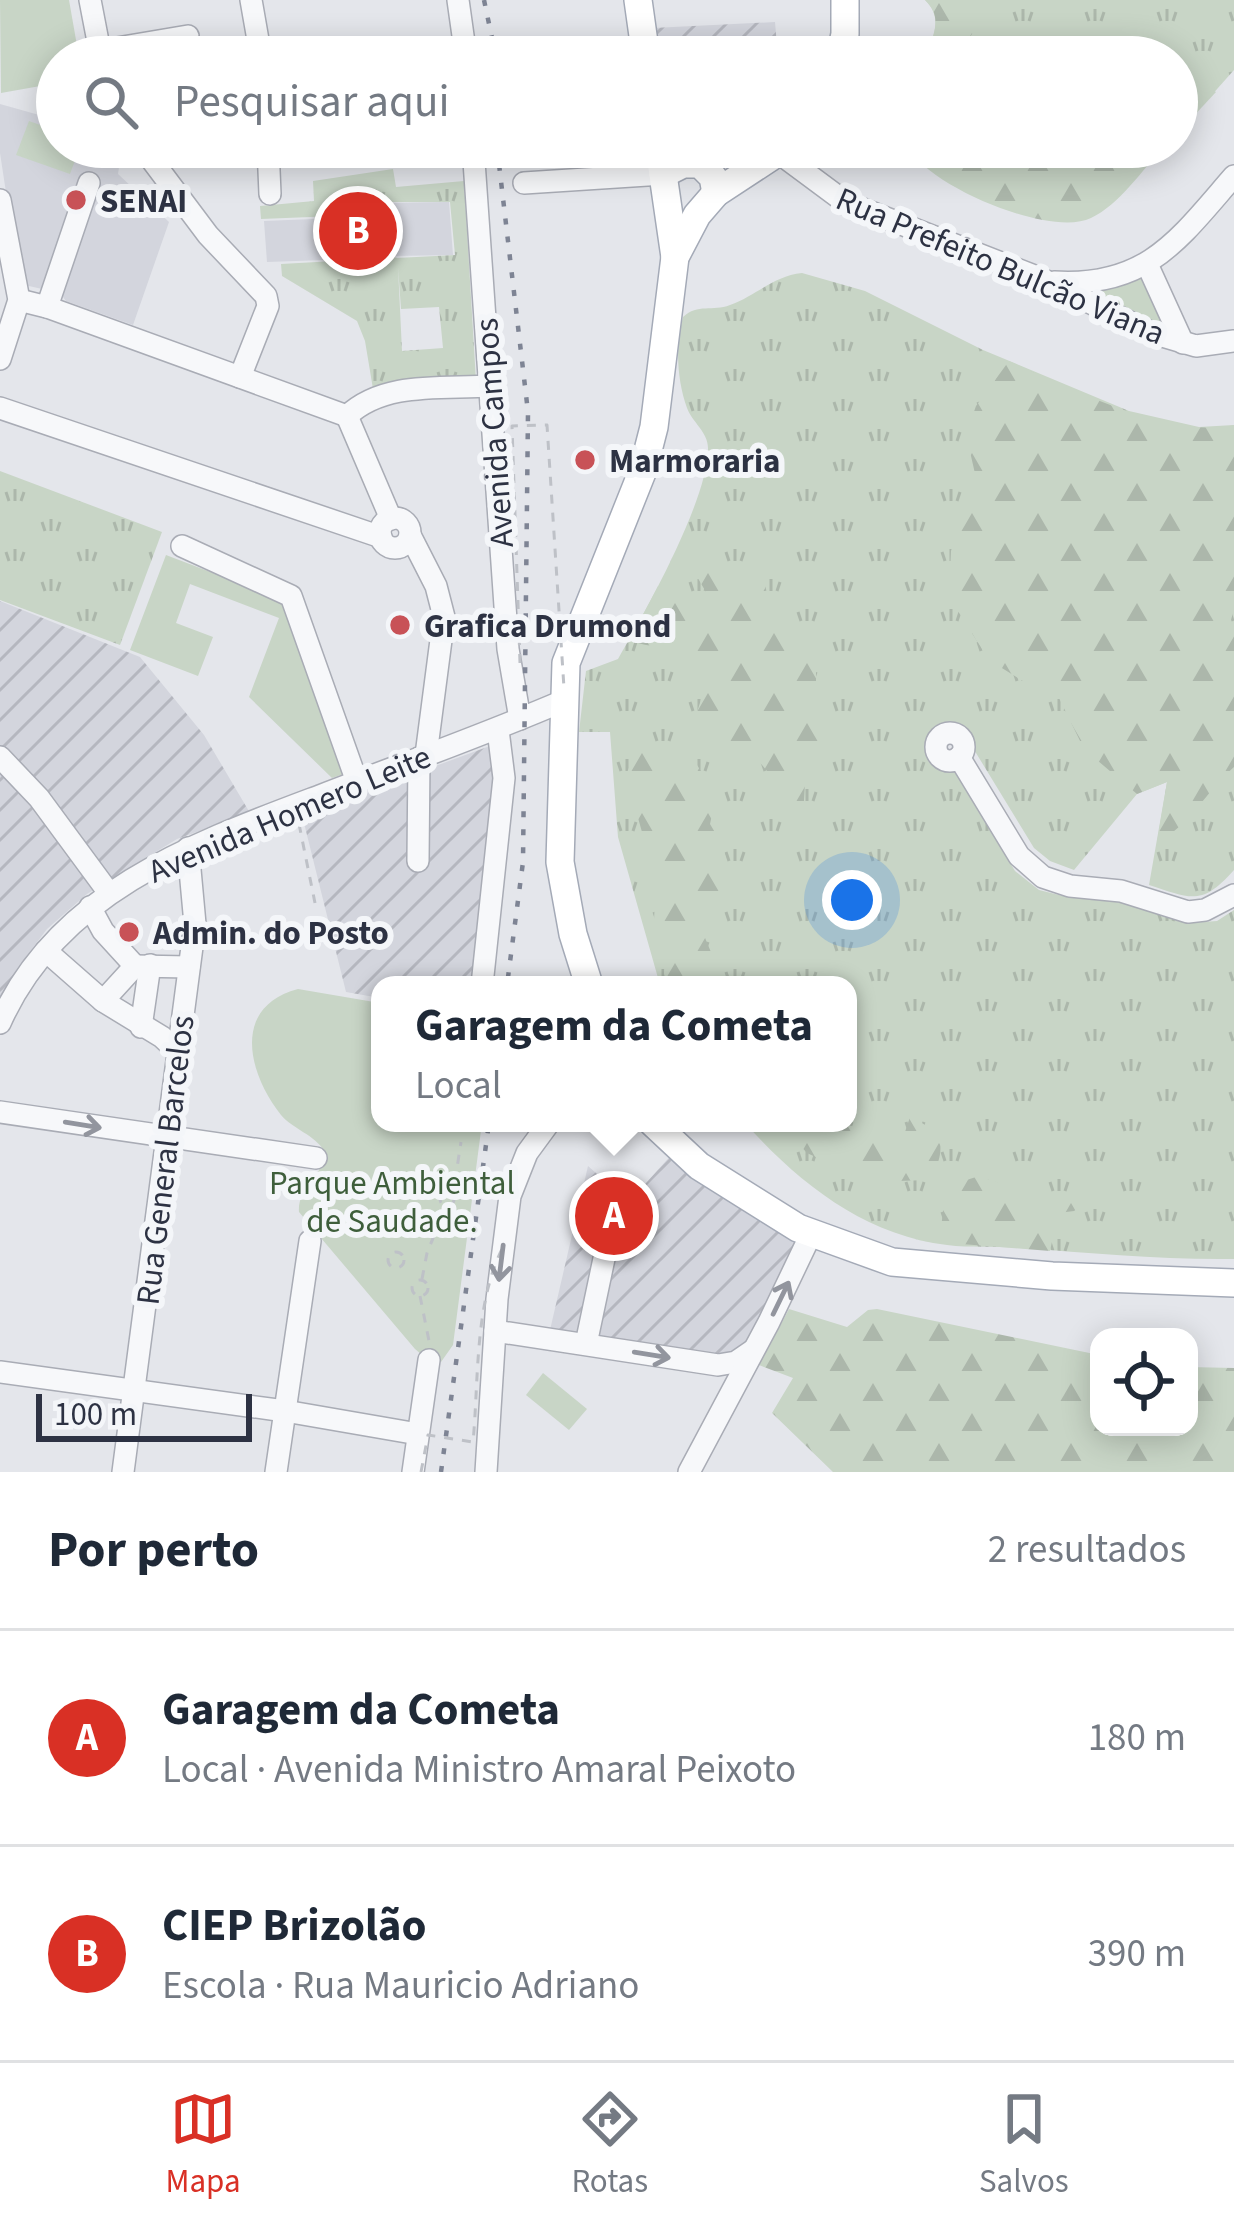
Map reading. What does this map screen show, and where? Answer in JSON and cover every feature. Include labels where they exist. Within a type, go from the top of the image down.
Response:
[{"type":"main road","points":[[638,0],[643,36]]},
{"type":"main road","points":[[842,36],[844,0]]},
{"type":"main road","points":[[586,976],[560,862],[563,694],[566,663],[643,470],[654,427],[676,257],[662,168]]},
{"type":"main road","points":[[676,257],[706,204],[713,177],[704,168]]},
{"type":"main road","points":[[667,205],[678,214],[706,204],[757,168]]},
{"type":"main road","points":[[663,1132],[700,1166],[811,1234],[892,1262],[1071,1277],[1234,1283]]},
{"type":"street","points":[[90,0],[97,36]]},
{"type":"street","points":[[250,0],[257,36]]},
{"type":"street","points":[[458,0],[463,36]]},
{"type":"street","points":[[158,168],[208,236],[268,300],[240,377]]},
{"type":"street","points":[[269,168],[270,194]]},
{"type":"street","name":"Avenida Campos","points":[[474,168],[508,650],[520,719]]},
{"type":"street","points":[[524,183],[613,168]]},
{"type":"street","name":"Rua Prefeito Bulcão Viana","points":[[804,168],[845,202],[1042,279],[1133,325],[1183,344],[1208,346],[1234,340]]},
{"type":"street","points":[[1042,279],[1083,281],[1147,264],[1169,248],[1234,176]]},
{"type":"street","points":[[47,307],[89,183]]},
{"type":"street","points":[[0,200],[19,300],[0,358]]},
{"type":"street","points":[[1147,264],[1183,344]]},
{"type":"street","points":[[19,300],[346,416]]},
{"type":"street","points":[[346,416],[369,398],[388,392],[490,386]]},
{"type":"street","points":[[0,408],[386,528],[405,522],[407,541],[426,565],[441,601],[444,631],[423,756],[418,861]]},
{"type":"street","points":[[346,416],[386,528]]},
{"type":"street","points":[[182,546],[291,596],[357,782]]},
{"type":"street","name":"Avenida Homero Leite","points":[[0,1023],[8,987],[51,956],[109,893],[188,848],[498,730],[563,694]]},
{"type":"street","points":[[483,976],[504,778],[498,730]]},
{"type":"street","points":[[959,757],[1019,856],[1043,877],[1070,886],[1121,891],[1188,912],[1205,910],[1234,895]]},
{"type":"street","points":[[0,758],[39,798],[109,893]]},
{"type":"street","name":"Rua General Barcelos","points":[[123,1472],[195,924],[188,848]]},
{"type":"street","points":[[93,912],[142,966],[141,1027]]},
{"type":"street","points":[[51,956],[178,1053]]},
{"type":"street","points":[[103,1000],[142,966],[189,967]]},
{"type":"street","points":[[0,1112],[316,1158]]},
{"type":"street","points":[[486,1472],[495,1331],[516,1173],[543,1132]]},
{"type":"street","points":[[586,1344],[613,1216]]},
{"type":"street","points":[[689,1472],[811,1234]]},
{"type":"street","points":[[276,1472],[310,1241]]},
{"type":"street","points":[[495,1331],[718,1365],[749,1355]]},
{"type":"street","points":[[417,1472],[429,1360]]},
{"type":"street","points":[[0,1372],[418,1434]]},
{"type":"path","points":[[520,663],[512,426],[547,425],[563,694]]},
{"type":"path","points":[[295,805],[315,903]]},
{"type":"path","points":[[446,1206],[441,1198],[450,1193],[455,1181],[461,1142]]},
{"type":"path","points":[[419,1175],[455,1181]]},
{"type":"path","points":[[420,1296],[428,1288],[422,1279],[427,1253],[446,1206],[453,1203],[450,1193]]},
{"type":"path","points":[[417,1472],[428,1436],[473,1442],[485,1310],[493,1266],[504,1245]]},
{"type":"path","points":[[403,1265],[414,1282],[412,1291],[420,1296],[429,1360]]},
{"type":"path","points":[[414,1282],[422,1279]]},
{"type":"shaded area","points":[[775,22],[776,36],[654,36],[653,28]]},
{"type":"shaded area","name":"SENAI","points":[[0,104],[36,114],[36,168],[119,168],[118,174],[169,222],[133,325],[66,301],[60,293],[20,284],[0,153]]},
{"type":"shaded area","points":[[449,202],[453,255],[393,256],[391,242],[351,243],[352,259],[267,262],[264,221],[386,216],[385,203]]},
{"type":"shaded area","points":[[0,601],[140,657],[204,735],[250,813],[177,839],[87,894],[47,929],[0,999]]},
{"type":"shaded area","points":[[498,743],[477,976],[371,976],[371,996],[346,992],[302,815]]},
{"type":"shaded area","points":[[673,1153],[801,1238],[753,1337],[737,1351],[716,1357],[550,1330],[588,1166],[629,1202]]},
{"type":"green space","points":[[0,0],[69,0],[75,36],[36,36],[36,87],[1,93]]},
{"type":"green space","points":[[925,0],[1234,0],[1234,70],[1198,110],[1198,36],[933,36],[931,7]]},
{"type":"green space","points":[[925,0],[960,0],[975,29],[971,36],[933,36],[931,7]]},
{"type":"green space","points":[[1198,84],[1216,92],[1198,111]]},
{"type":"green space","points":[[29,121],[36,124],[36,162],[16,155]]},
{"type":"green space","points":[[928,168],[1146,168],[1111,205],[1091,218],[1072,222],[1020,215]]},
{"type":"green space","points":[[393,169],[396,187],[464,181],[476,381],[373,389],[357,321],[282,276],[281,264],[353,260],[352,244],[391,243],[397,258],[455,255],[450,202],[384,202],[385,214],[261,219],[260,206],[314,201],[313,181]],"holes":[[[398,267],[401,309],[439,307],[443,348],[402,351]]]},
{"type":"green space","points":[[1144,272],[1174,333],[1075,285]]},
{"type":"green space","points":[[802,273],[865,291],[983,350],[1129,411],[1199,427],[1234,425],[1234,870],[1213,890],[1196,896],[1149,885],[1167,782],[1137,794],[1074,870],[1050,861],[1034,848],[962,730],[941,728],[929,746],[934,757],[956,774],[1015,871],[1039,890],[1125,903],[1190,923],[1217,921],[1234,910],[1234,1259],[947,1245],[861,1218],[811,1185],[754,1132],[857,1132],[857,976],[657,976],[618,837],[610,732],[579,732],[586,671],[618,659],[674,555],[706,470],[707,442],[687,408],[679,374],[683,317],[694,310],[730,305]]},
{"type":"green space","points":[[1009,361],[1089,397],[1151,418],[1209,428],[1234,425],[1234,767],[1179,827],[1157,842],[1167,782],[1137,794],[1084,749],[1059,698],[989,660],[949,597],[951,551],[976,478],[966,434],[976,406]]},
{"type":"green space","points":[[0,471],[162,532],[120,645],[0,600]]},
{"type":"green space","points":[[166,555],[291,603],[349,772],[332,778],[249,697],[279,618],[190,584],[176,623],[213,637],[198,676],[130,650]]},
{"type":"green space","points":[[707,555],[740,566],[766,582],[763,609],[751,614],[761,626],[798,630],[811,637],[816,650],[816,696],[839,738],[837,751],[814,767],[805,782],[803,818],[811,832],[805,838],[783,824],[779,792],[748,753],[717,746],[700,751],[694,760],[716,796],[710,824],[723,846],[728,868],[703,933],[723,976],[664,974],[665,951],[654,920],[656,882],[626,775],[635,753],[648,744],[686,742],[700,703],[704,676],[693,656],[630,639],[658,586],[717,611],[685,556]]},
{"type":"green space","name":"Parque Ambiental de Saudade.","points":[[298,989],[371,1001],[371,1132],[481,1132],[453,1345],[441,1362],[415,1349],[299,1212],[302,1195],[325,1152],[281,1115],[254,1061],[254,1026],[262,1010]]},
{"type":"green space","points":[[915,1080],[926,1090],[919,1121],[928,1127],[929,1137],[937,1134],[940,1145],[938,1164],[929,1180],[897,1181],[881,1173],[839,1168],[807,1153],[788,1132],[857,1132],[857,1127],[901,1144],[912,1111],[907,1087]]},
{"type":"green space","points":[[976,1177],[1029,1197],[1077,1199],[1081,1206],[1058,1213],[1050,1251],[924,1241],[941,1228],[944,1204],[957,1183]]},
{"type":"green space","points":[[789,1309],[847,1327],[868,1310],[877,1309],[1090,1353],[1090,1436],[1198,1436],[1198,1367],[1234,1368],[1234,1472],[833,1472],[772,1413],[793,1378],[759,1365]]},
{"type":"green space","points":[[543,1373],[587,1409],[569,1430],[526,1395]]},
{"type":"railway","points":[[484,0],[492,36]]},
{"type":"railway","points":[[499,168],[528,412],[523,862],[508,976]]},
{"type":"railway","points":[[441,1472],[488,1132]]},
{"type":"place","name":"SENAI","points":[[76,200]]},
{"type":"place","name":"CIEP Brizolão","points":[[358,231]]},
{"type":"place","name":"Marmoraria","points":[[585,460]]},
{"type":"place","name":"Grafica Drumond","points":[[400,625]]},
{"type":"place","name":"Admin. do Posto","points":[[129,932]]},
{"type":"place","name":"Garagem da Cometa","points":[[614,1216]]}]
